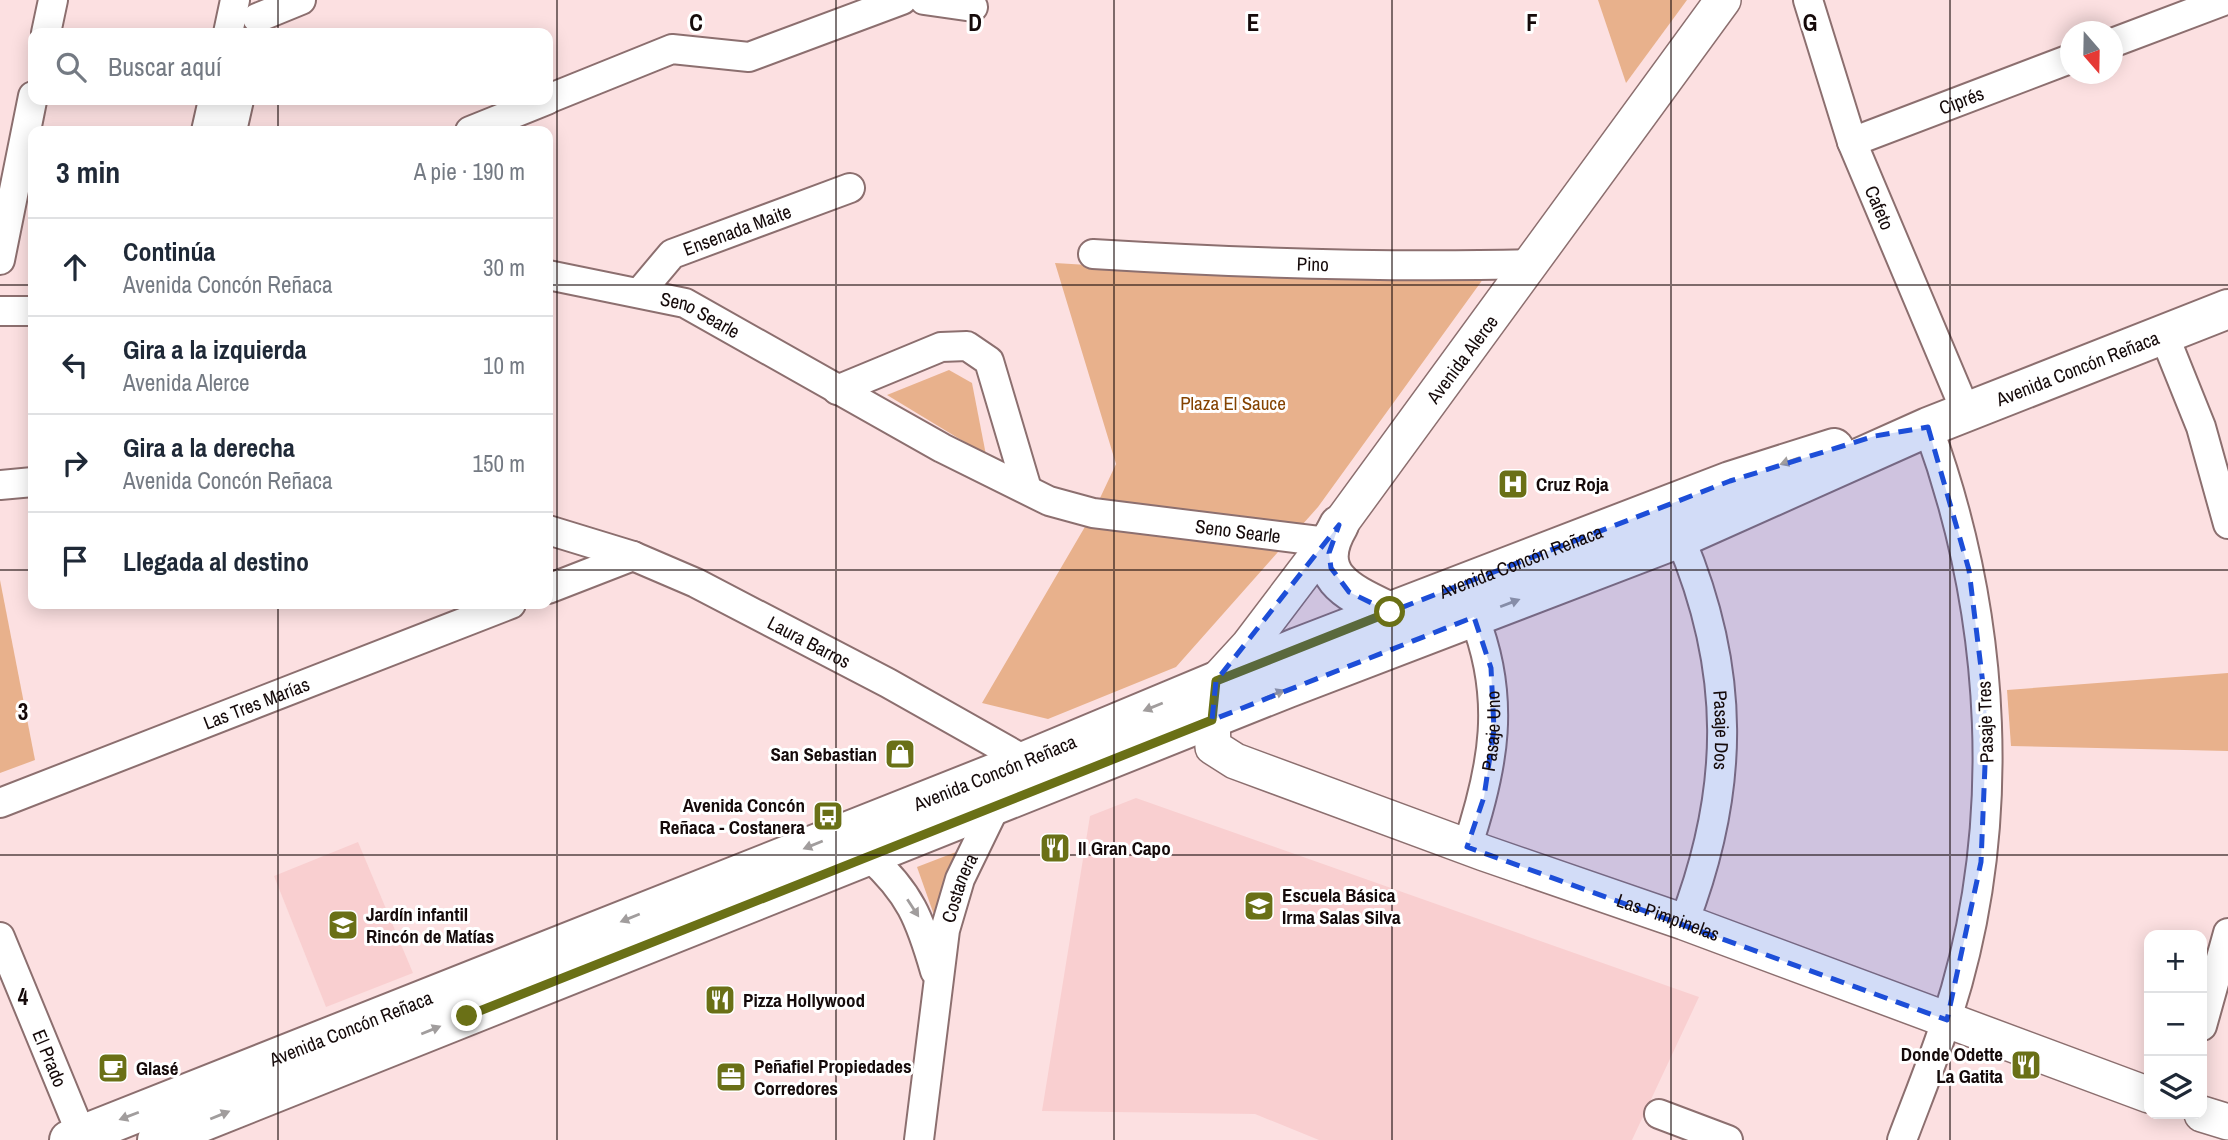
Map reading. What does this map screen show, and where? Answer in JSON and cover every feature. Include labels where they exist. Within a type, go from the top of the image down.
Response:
[{"type":"main road","name":"Avenida Concón Reñaca","points":[[157,1140],[996,805],[1679,538],[1928,427],[2228,309]]},
{"type":"main road","name":"Avenida Concón Reñaca","points":[[77,1138],[1025,761],[1216,681],[1730,481],[1875,436],[1928,427]]},
{"type":"main road","points":[[1333,534],[1328,553],[1338,582],[1349,592],[1390,612]]},
{"type":"street","points":[[47,28],[53,0]]},
{"type":"street","points":[[229,28],[235,0]]},
{"type":"street","points":[[257,17],[301,0]]},
{"type":"street","points":[[553,98],[672,49],[750,57],[902,0]]},
{"type":"street","points":[[924,0],[973,6]]},
{"type":"street","name":"Avenida Alerce","points":[[1216,681],[1249,645],[1333,534],[1533,264],[1723,0]]},
{"type":"street","name":"Cafeto","points":[[1808,0],[1852,142],[1966,412]]},
{"type":"street","points":[[2123,39],[2226,0]]},
{"type":"street","name":"Ciprés","points":[[1852,142],[2060,63]]},
{"type":"street","points":[[0,260],[31,105]]},
{"type":"street","points":[[207,126],[212,105]]},
{"type":"street","points":[[233,126],[238,105]]},
{"type":"street","points":[[482,126],[535,105]]},
{"type":"street","name":"Ensenada Maite","points":[[640,292],[672,254],[850,188]]},
{"type":"street","name":"Pino","points":[[1093,254],[1275,265],[1404,268],[1533,264]]},
{"type":"street","name":"Seno Searle","points":[[553,276],[685,303],[942,448],[1049,501],[1093,513],[1333,534]]},
{"type":"street","points":[[0,312],[28,311]]},
{"type":"street","points":[[2164,335],[2201,427],[2228,524]]},
{"type":"street","points":[[837,390],[941,347],[967,346],[989,361],[1027,489]]},
{"type":"street","name":"Pasaje Tres","points":[[1902,1140],[1947,1020],[1969,928],[1981,862],[1986,808],[1987,717],[1979,624],[1950,493],[1928,427]]},
{"type":"street","points":[[0,485],[28,482]]},
{"type":"street","name":"Laura Barros","points":[[553,532],[633,556],[696,583],[864,670],[1058,781]]},
{"type":"street","name":"Pasaje Dos","points":[[1679,538],[1703,598],[1712,634],[1724,721],[1722,773],[1715,824],[1703,874],[1684,922]]},
{"type":"street","points":[[553,587],[633,556]]},
{"type":"street","name":"Las Tres Marías","points":[[0,803],[497,609]]},
{"type":"street","name":"Pasaje Uno","points":[[1467,847],[1483,797],[1494,729],[1491,668],[1474,617]]},
{"type":"street","points":[[1212,720],[1216,681]]},
{"type":"street","name":"Las Pimpinelas","points":[[1212,720],[1213,747],[1235,761],[1467,847],[1684,922],[2144,1093]]},
{"type":"street","name":"Costanera","points":[[919,1140],[937,977],[945,930],[960,879],[996,805]]},
{"type":"street","name":"Costanera","points":[[869,856],[889,874],[919,917],[937,977]]},
{"type":"street","points":[[2207,1008],[2228,933]]},
{"type":"street","name":"El Prado","points":[[0,937],[77,1138]]},
{"type":"street","points":[[1659,1114],[1728,1140]]},
{"type":"street","points":[[2207,1116],[2228,1122]]},
{"type":"highlighted area","points":[[1928,427],[1969,570],[1987,717],[1981,862],[1947,1020],[1467,847],[1484,797],[1494,729],[1491,668],[1474,617],[1212,720],[1216,681],[1339,525],[1329,553],[1331,568],[1349,592],[1390,612],[1730,481],[1875,436]]},
{"type":"shaded area","name":"Escuela Básica Irma Salas Silva","points":[[1136,798],[1699,997],[1632,1140],[1319,1140],[1255,1114],[1042,1111],[1090,816]]},
{"type":"shaded area","name":"Jardín infantil Rincón de Matías","points":[[358,842],[413,973],[326,1007],[274,876]]},
{"type":"green space","points":[[1598,0],[1687,0],[1626,83]]},
{"type":"green space","name":"Plaza El Sauce","points":[[1055,263],[1268,276],[1486,275],[1318,507],[1176,667],[1048,719],[982,703],[1093,513],[1116,464]]},
{"type":"green space","points":[[949,370],[972,383],[986,455],[887,395]]},
{"type":"green space","points":[[0,580],[35,760],[0,773]]},
{"type":"green space","points":[[2228,673],[2228,751],[2011,746],[2007,690]]},
{"type":"green space","points":[[956,852],[934,915],[917,867]]},
{"type":"place","name":"Cruz Roja","points":[[1513,484]]},
{"type":"place","name":"San Sebastian","points":[[900,754]]},
{"type":"place","name":"Avenida Concón Reñaca - Costanera","points":[[828,816]]},
{"type":"place","name":"Il Gran Capo","points":[[1055,848]]},
{"type":"place","name":"Escuela Básica Irma Salas Silva","points":[[1259,906]]},
{"type":"place","name":"Jardín infantil Rincón de Matías","points":[[343,925]]},
{"type":"place","name":"Pizza Hollywood","points":[[720,1000]]},
{"type":"place","name":"Donde Odette La Gatita","points":[[2026,1065]]},
{"type":"place","name":"Glasé","points":[[113,1068]]},
{"type":"place","name":"Peñafiel Propiedades Corredores","points":[[731,1077]]},
{"type":"route","points":[[467,1016],[1212,720],[1216,681],[1390,612]]}]
